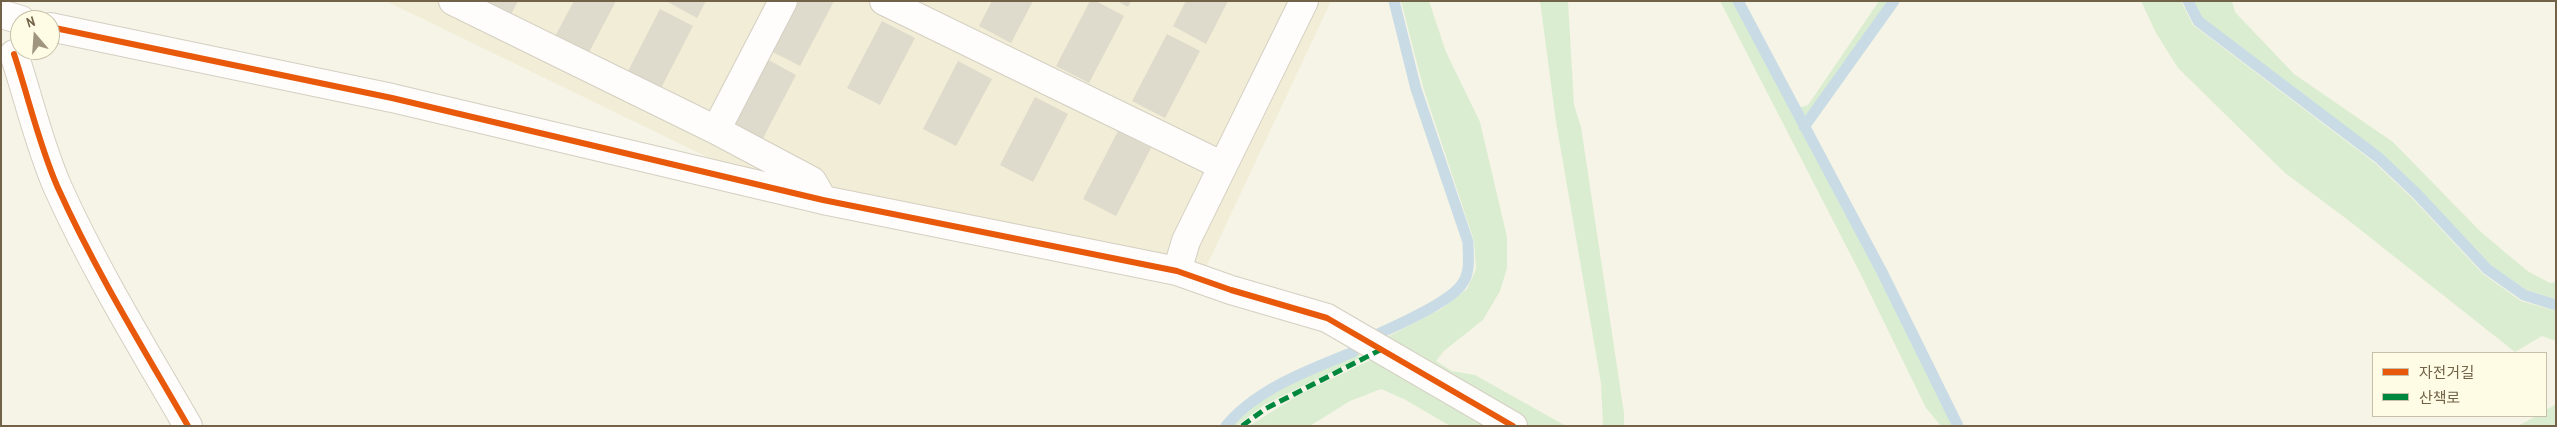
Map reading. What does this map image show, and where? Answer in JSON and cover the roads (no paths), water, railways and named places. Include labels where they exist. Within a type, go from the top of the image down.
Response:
[{"type":"street","points":[[1,13],[17,1]]},
{"type":"street","points":[[453,1],[716,130],[812,181],[824,200]]},
{"type":"street","points":[[716,130],[783,1]]},
{"type":"street","points":[[884,1],[1223,166]]},
{"type":"street","points":[[1177,271],[1186,241],[1304,1]]},
{"type":"street","points":[[60,29],[392,98],[824,200],[1177,271],[1231,290],[1326,318],[1513,426]]},
{"type":"street","points":[[13,60],[36,130],[58,187],[123,314],[188,426]]},
{"type":"waterway","points":[[1378,334],[1447,298],[1462,284],[1467,274],[1468,264],[1468,242],[1416,89],[1394,1]]},
{"type":"waterway","points":[[1738,1],[1882,272],[1958,426]]},
{"type":"waterway","points":[[1804,127],[1894,1]]},
{"type":"waterway","points":[[2188,1],[2198,21],[2379,158],[2417,194],[2487,269],[2524,295],[2556,305]]},
{"type":"waterway","points":[[1226,426],[1252,401],[1268,391],[1301,374],[1353,352]]}]
